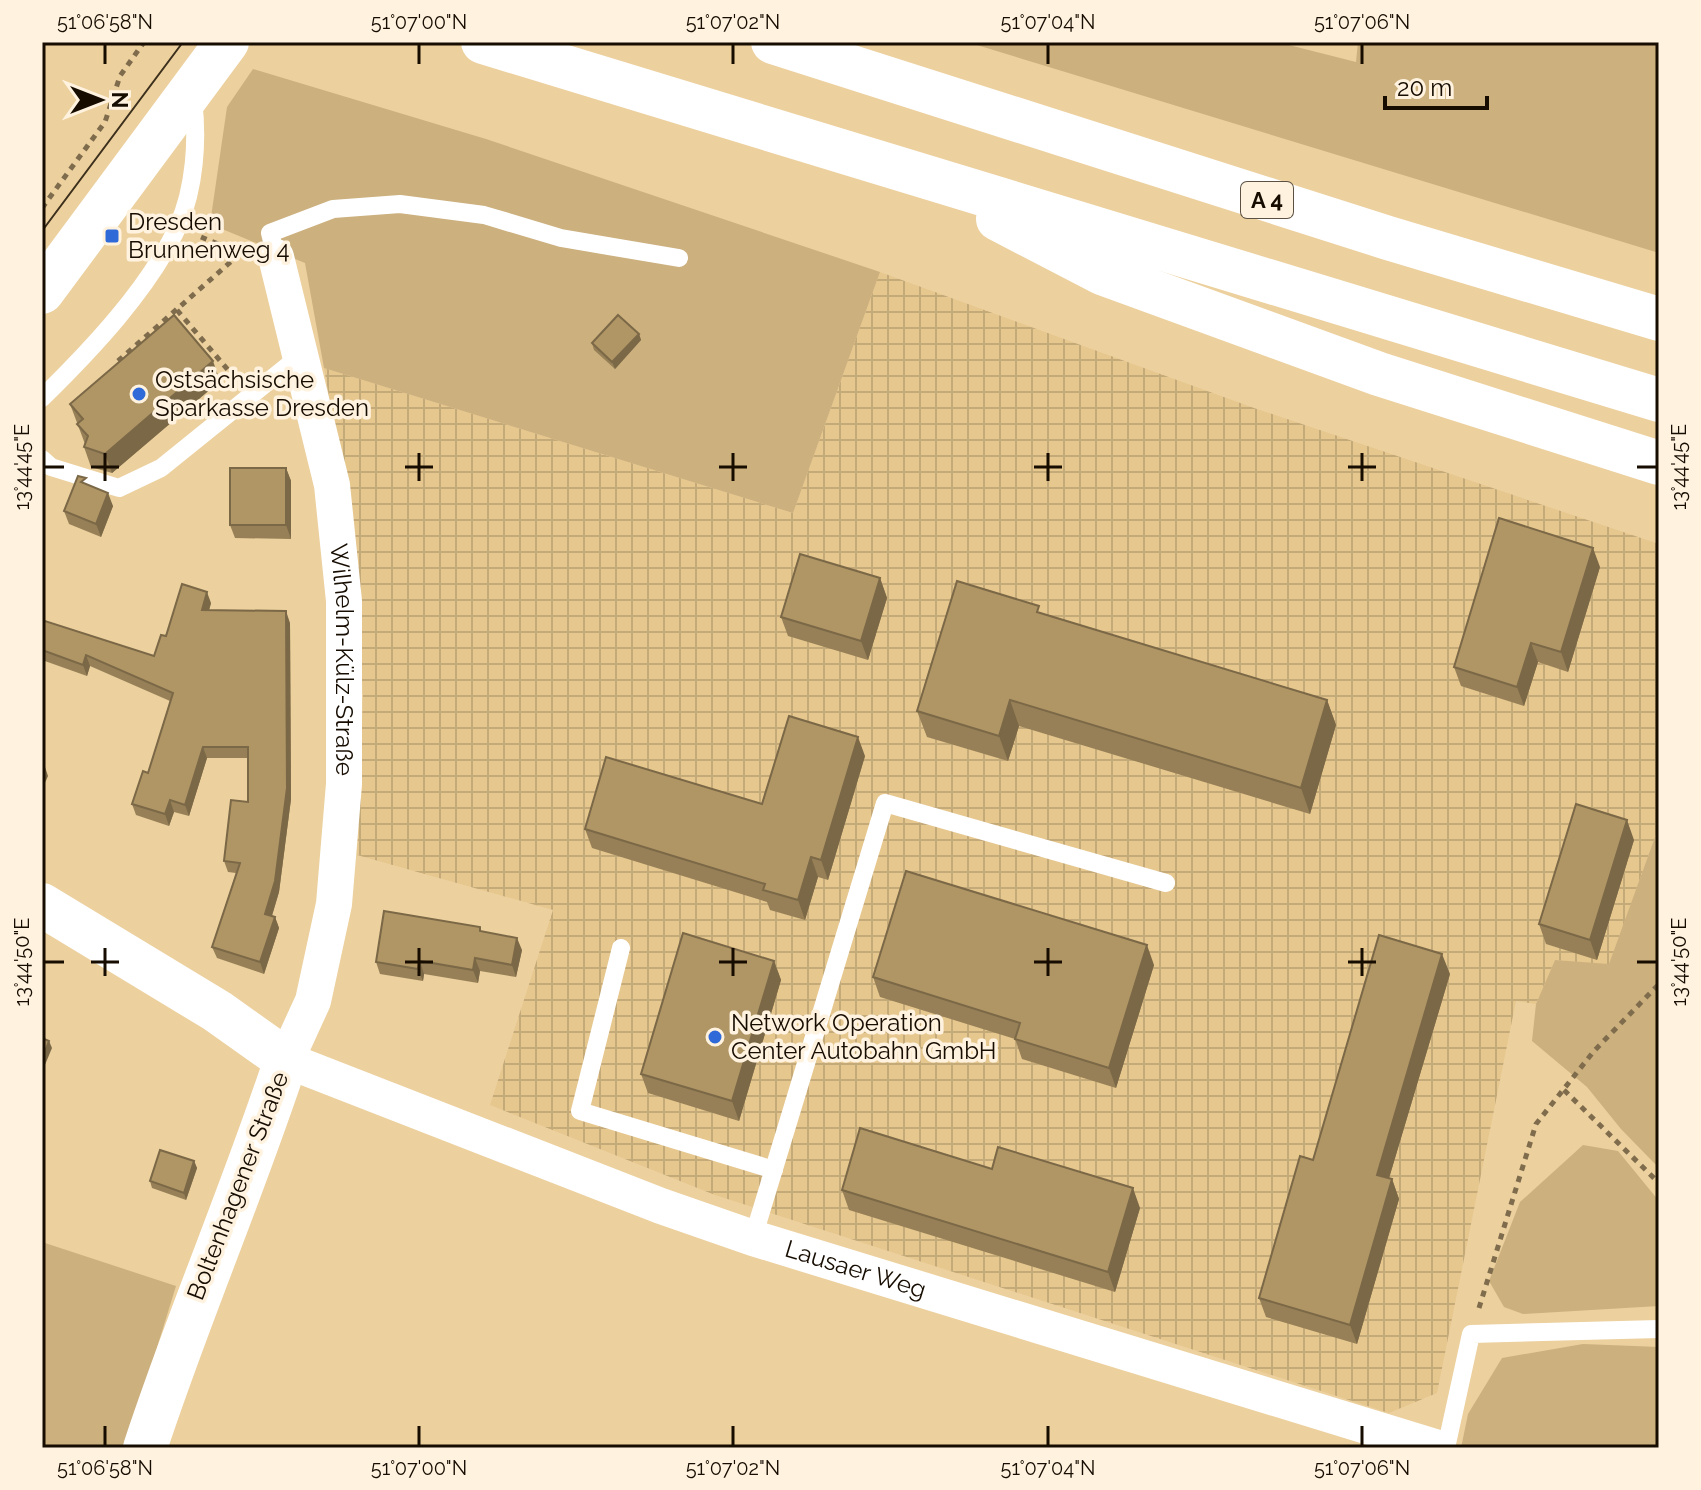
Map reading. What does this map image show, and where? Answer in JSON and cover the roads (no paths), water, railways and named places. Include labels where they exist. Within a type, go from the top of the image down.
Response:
[{"type":"main road","points":[[483,42],[1659,400]]},
{"type":"main road","name":"A 4","points":[[773,42],[1388,238],[1659,319]]},
{"type":"main road","points":[[42,292],[211,63]]},
{"type":"main road","points":[[916,176],[1102,273],[1379,374],[1659,463]]},
{"type":"main road","name":"Boltenhagener Straße","points":[[42,905],[217,1011],[286,1060],[264,1127],[184,1328],[145,1448]]},
{"type":"street","name":"Wilhelm-Külz-Straße","points":[[276,257],[332,485],[344,601],[344,784],[331,918],[313,1001],[286,1060]]},
{"type":"street","name":"Lausaer Weg","points":[[286,1060],[661,1206],[753,1238],[1438,1448]]},
{"type":"lane","points":[[42,398],[84,358],[144,280],[178,227],[186,204],[211,63]]},
{"type":"lane","points":[[276,257],[270,233],[333,209],[400,204],[484,215],[561,238],[679,258]]},
{"type":"lane","points":[[42,459],[51,467],[119,488],[161,468],[290,364],[300,360]]},
{"type":"lane","points":[[753,1238],[885,803],[1166,883]]},
{"type":"lane","points":[[621,948],[580,1111],[774,1170]]},
{"type":"lane","points":[[1446,1448],[1471,1334],[1659,1329]]},
{"type":"tram line","points":[[42,231],[183,42]]},
{"type":"place","name":"Dresden Brunnenweg 4","points":[[112,236]]},
{"type":"place","name":"Ostsächsische Sparkasse Dresden","points":[[139,394]]},
{"type":"place","name":"Network Operation Center Autobahn GmbH","points":[[715,1037]]}]
